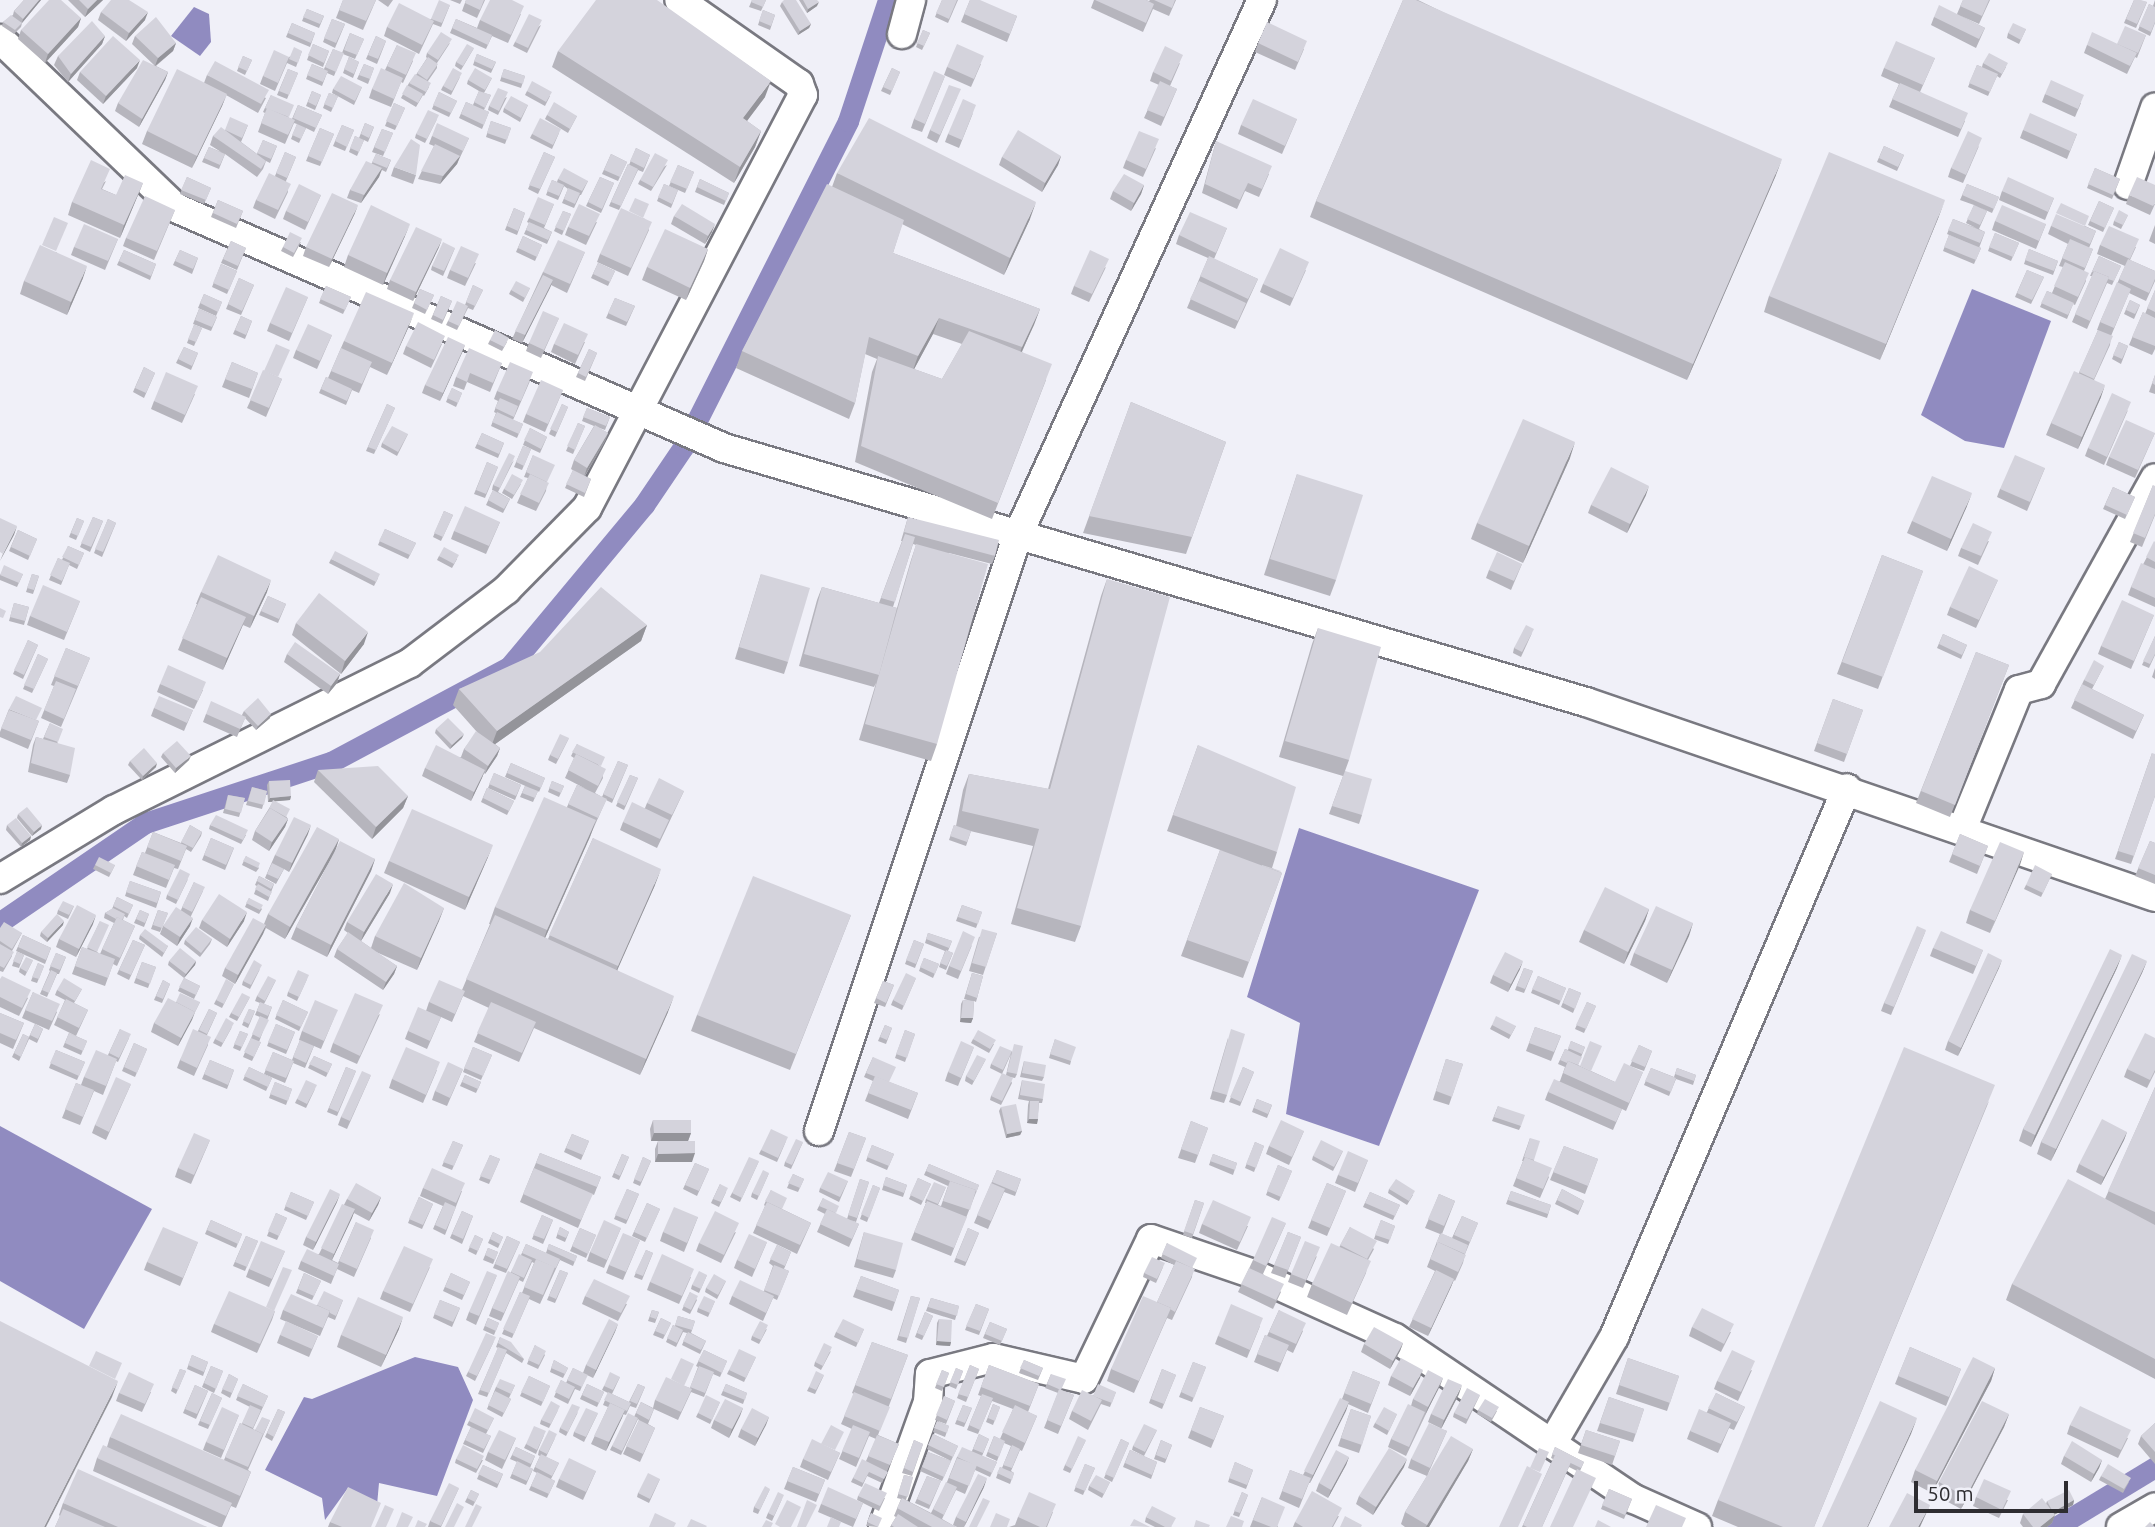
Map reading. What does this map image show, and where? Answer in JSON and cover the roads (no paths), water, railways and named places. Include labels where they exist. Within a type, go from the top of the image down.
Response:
[{"type":"street","points":[[0,879],[114,810],[410,663],[548,552],[587,508],[649,417],[803,88],[679,0]]},
{"type":"street","points":[[902,34],[911,0]]},
{"type":"street","points":[[819,1131],[1017,537],[1262,0]]},
{"type":"street","points":[[0,39],[176,208],[724,448],[1017,537],[1213,588],[1847,788],[1964,827],[2155,897]]},
{"type":"street","points":[[2129,185],[2155,108]]},
{"type":"street","points":[[1964,827],[2019,691],[2041,684],[2155,478]]},
{"type":"street","points":[[1552,1444],[1614,1337],[1847,788]]},
{"type":"street","points":[[883,1527],[928,1402],[930,1374],[993,1358],[1084,1380],[1151,1239],[1251,1273],[1395,1338],[1634,1499],[1697,1527]]},
{"type":"street","points":[[2122,1527],[2155,1507]]},
{"type":"waterway","points":[[0,922],[145,823],[331,762],[509,667],[644,505],[684,446],[848,121],[888,0]]},
{"type":"waterway","points":[[2056,1527],[2155,1467]]}]
